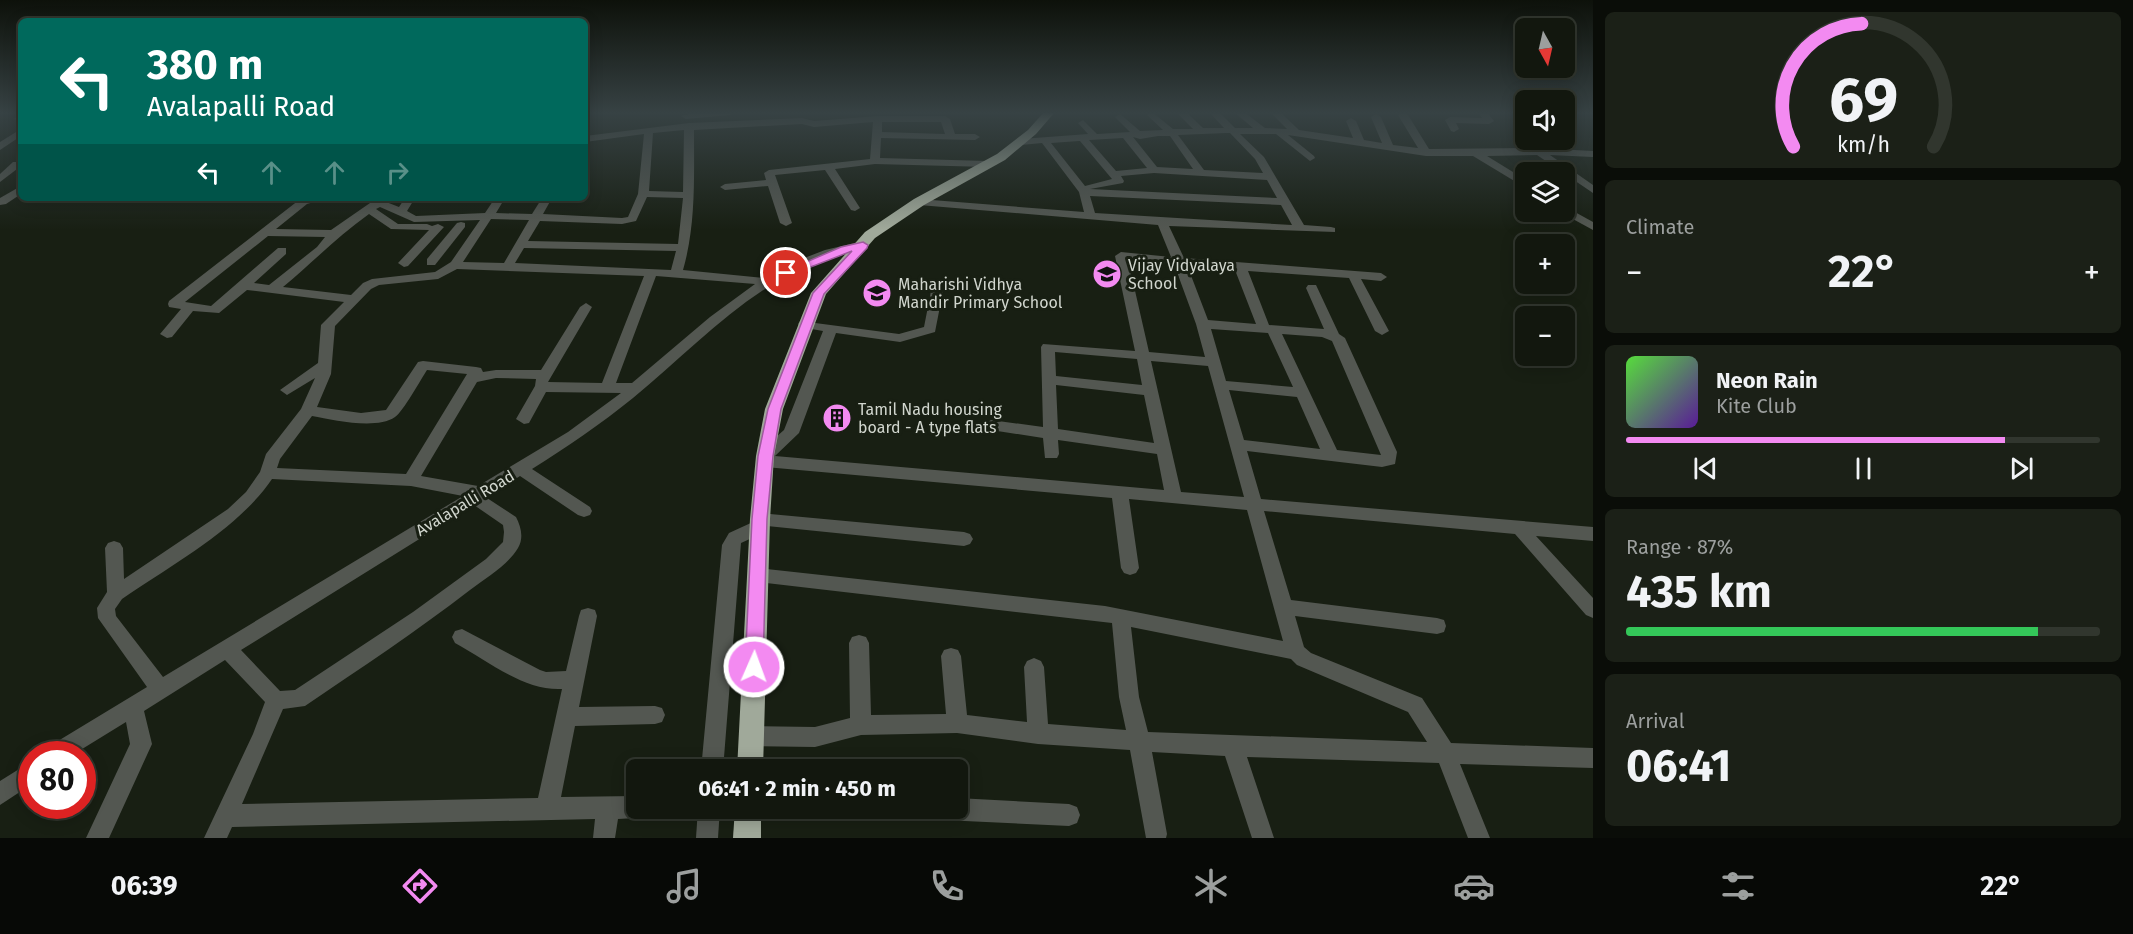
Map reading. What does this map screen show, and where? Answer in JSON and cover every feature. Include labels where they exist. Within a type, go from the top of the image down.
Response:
[{"type":"highway","points":[[750,759],[759,523],[765,459],[774,409],[805,324],[819,293],[864,245],[871,243],[884,231],[884,228],[919,202],[1007,151]]},
{"type":"highway","points":[[747,838],[748,819]]},
{"type":"street","points":[[373,201],[401,212],[409,218],[419,219],[484,220],[536,217],[629,220],[634,217],[643,194],[647,151]]},
{"type":"street","points":[[676,274],[684,248],[689,195],[688,151]]},
{"type":"street","points":[[875,160],[876,151]]},
{"type":"street","points":[[786,223],[768,175],[773,171],[875,160],[926,151]]},
{"type":"street","points":[[936,151],[988,164]]},
{"type":"street","points":[[1053,151],[1083,190],[1090,216]]},
{"type":"street","points":[[1083,190],[1119,181],[1093,151]]},
{"type":"street","points":[[1139,151],[1154,170]]},
{"type":"street","points":[[1185,151],[1201,173]]},
{"type":"street","points":[[1253,151],[1259,157],[1300,229]]},
{"type":"street","points":[[1302,151],[1310,158]]},
{"type":"street","points":[[1412,151],[1476,154],[1536,151]]},
{"type":"street","points":[[1538,151],[1553,162]]},
{"type":"street","points":[[1540,151],[1593,154]]},
{"type":"street","points":[[1476,154],[1515,178]]},
{"type":"street","points":[[828,165],[855,208]]},
{"type":"street","points":[[2,173],[18,169]]},
{"type":"street","points":[[1113,174],[1154,170],[1270,177]]},
{"type":"street","points":[[1575,175],[1593,176]]},
{"type":"street","points":[[1575,178],[1593,189]]},
{"type":"street","points":[[725,188],[772,183]]},
{"type":"street","points":[[1083,190],[1284,202]]},
{"type":"street","points":[[2,202],[18,191]]},
{"type":"street","points":[[643,194],[689,195]]},
{"type":"street","points":[[282,251],[214,310],[188,308],[174,304],[304,201]]},
{"type":"street","points":[[401,212],[408,201]]},
{"type":"street","points":[[160,689],[106,618],[106,608],[116,594],[234,513],[252,496],[268,473],[272,458],[308,411],[324,375],[328,325],[368,286],[376,282],[438,275],[455,265],[498,201]]},
{"type":"street","points":[[508,266],[545,201]]},
{"type":"street","points":[[272,290],[321,250],[334,234],[379,202]]},
{"type":"street","points":[[919,202],[1162,222],[1331,230]]},
{"type":"street","points":[[368,209],[395,227],[438,227],[484,220]]},
{"type":"street","points":[[1575,216],[1592,226]]},
{"type":"street","points":[[1162,222],[1203,324],[1296,652]]},
{"type":"street","points":[[431,262],[461,225]]},
{"type":"street","points":[[404,262],[438,227]]},
{"type":"street","points":[[263,232],[334,234]]},
{"type":"street","points":[[522,244],[684,248]]},
{"type":"street","name":"Avalapalli Road","points":[[76,741],[573,436],[636,388],[730,306],[765,282],[845,249],[864,245]]},
{"type":"street","points":[[1174,497],[1161,448],[1144,356],[1120,256],[1381,277]]},
{"type":"street","points":[[455,265],[651,272],[743,278],[765,282]]},
{"type":"street","points":[[1240,267],[1331,456]]},
{"type":"street","points":[[607,388],[651,272]]},
{"type":"street","points":[[1353,275],[1382,331]]},
{"type":"street","points":[[244,286],[354,299]]},
{"type":"street","points":[[805,324],[900,338],[930,329],[938,286]]},
{"type":"street","points":[[1312,288],[1333,335]]},
{"type":"street","points":[[524,419],[586,306]]},
{"type":"street","points":[[167,334],[188,308]]},
{"type":"street","points":[[1203,324],[1333,335],[1338,338],[1389,453],[1389,460],[1238,445]]},
{"type":"street","points":[[765,459],[791,433],[831,328]]},
{"type":"street","points":[[1051,454],[1048,347],[1214,362]]},
{"type":"street","points":[[287,390],[325,365]]},
{"type":"street","points":[[308,411],[359,417],[384,416],[391,413],[423,365],[476,371],[411,480]]},
{"type":"street","points":[[471,378],[496,374],[544,381]]},
{"type":"street","points":[[1048,380],[1151,392]]},
{"type":"street","points":[[544,381],[547,388],[636,388]]},
{"type":"street","points":[[1220,385],[1302,393]]},
{"type":"street","points":[[991,424],[1161,448]]},
{"type":"street","points":[[765,459],[1593,534]]},
{"type":"street","points":[[521,469],[584,511]]},
{"type":"street","points":[[226,649],[276,700],[298,699],[420,618],[492,564],[511,545],[513,532],[510,522],[478,495],[411,480],[268,473]]},
{"type":"street","points":[[1120,492],[1130,568]]},
{"type":"street","points":[[713,759],[731,545],[735,538],[759,523],[964,538]]},
{"type":"street","points":[[1518,527],[1593,610]]},
{"type":"street","points":[[114,548],[116,594]]},
{"type":"street","points":[[757,575],[1121,616],[1296,652],[1304,659],[1415,705],[1445,752],[1479,838]]},
{"type":"street","points":[[1284,607],[1437,626]]},
{"type":"street","points":[[547,810],[588,616]]},
{"type":"street","points":[[1121,616],[1129,697],[1156,834]]},
{"type":"street","points":[[462,637],[546,681],[575,680]]},
{"type":"street","points":[[859,643],[861,725]]},
{"type":"street","points":[[951,656],[957,723]]},
{"type":"street","points":[[1034,668],[1038,734]]},
{"type":"street","points":[[215,838],[262,737],[276,700]]},
{"type":"street","points":[[97,838],[141,744],[133,705]]},
{"type":"street","points":[[567,717],[655,715]]},
{"type":"street","points":[[751,736],[815,737],[861,725],[957,723],[1038,734],[1233,745],[1593,758]]},
{"type":"street","points":[[1233,745],[1263,838]]},
{"type":"street","points":[[225,816],[626,808]]},
{"type":"street","points":[[604,838],[609,810]]},
{"type":"street","points":[[968,810],[1069,815]]},
{"type":"street","points":[[707,838],[708,819]]},
{"type":"place","name":"Vijay Vidyalaya School","points":[[1107,274]]},
{"type":"place","name":"Maharishi Vidhya Mandir Primary School","points":[[877,293]]},
{"type":"place","name":"Tamil Nadu housing board - A type flats","points":[[837,418]]},
{"type":"route","points":[[754,667],[760,519],[765,456],[774,409],[805,324],[819,293],[863,245],[845,249],[786,273]]}]
